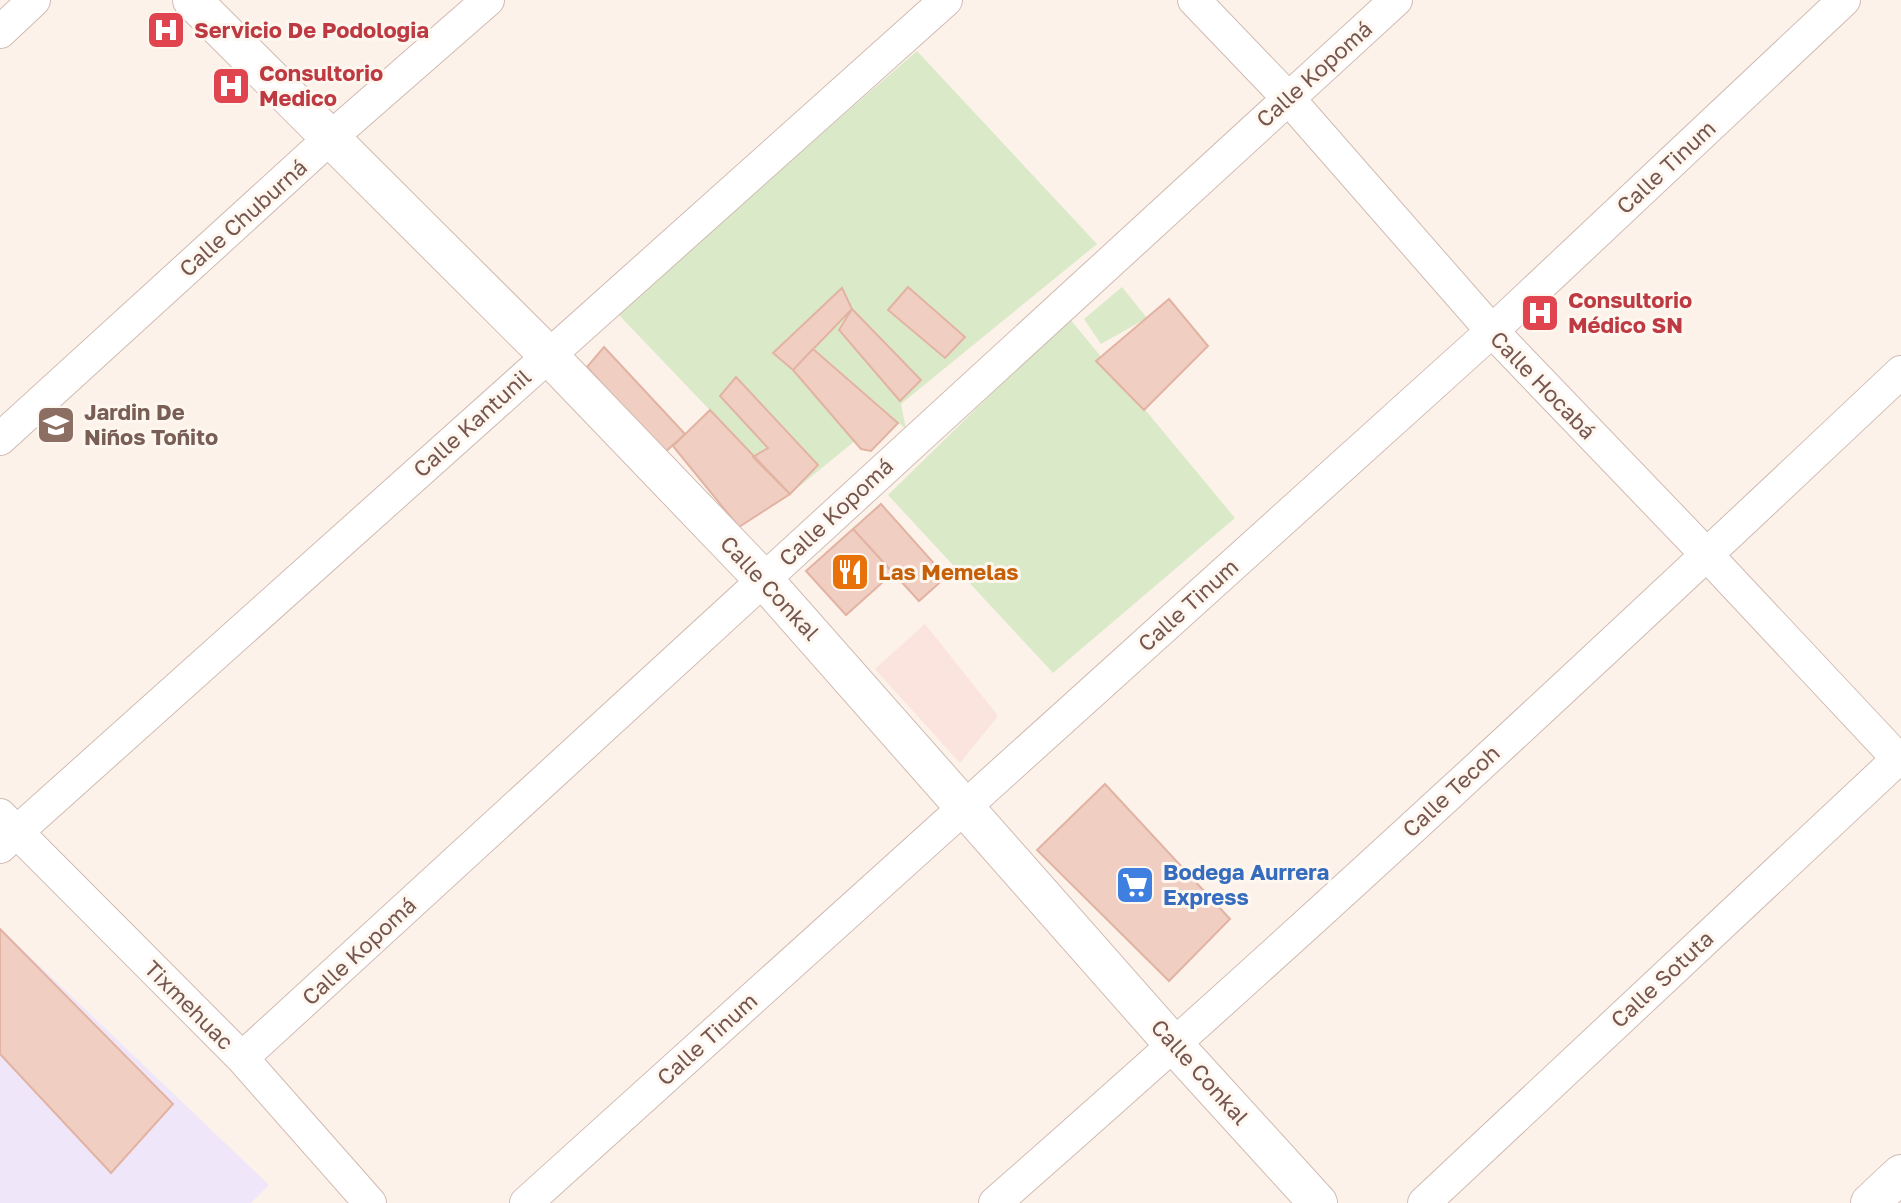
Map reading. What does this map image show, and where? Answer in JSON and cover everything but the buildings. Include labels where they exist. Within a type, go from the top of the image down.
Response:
[{"type":"street","points":[[0,32],[34,0]]},
{"type":"street","name":"Calle Conkal","points":[[192,0],[548,355],[763,579],[1175,1046],[1318,1203]]},
{"type":"street","name":"Calle Chuburná","points":[[0,439],[329,139],[488,0]]},
{"type":"street","name":"Calle Kantunil","points":[[6,831],[946,0]]},
{"type":"street","name":"Calle Hocabá","points":[[1194,0],[1288,98],[1492,331],[1900,759]]},
{"type":"street","name":"Calle Kopomá","points":[[242,1058],[1396,0]]},
{"type":"street","name":"Calle Tinum","points":[[526,1203],[1492,331],[1844,0]]},
{"type":"street","name":"Calle Tecoh","points":[[995,1203],[1175,1046],[1901,372]]},
{"type":"street","name":"Calle Sotuta","points":[[1424,1203],[1900,759]]},
{"type":"street","name":"Tixmehuac","points":[[6,831],[242,1058],[370,1203]]},
{"type":"street","points":[[1870,1203],[1901,1174]]},
{"type":"shaded area","points":[[925,624],[998,716],[960,763],[875,669]]},
{"type":"shaded area","points":[[0,928],[269,1185],[251,1203],[0,1203]]},
{"type":"green space","points":[[917,51],[1097,244],[901,404],[906,429],[888,414],[790,494],[616,312]]},
{"type":"green space","points":[[1122,287],[1147,318],[1101,344],[1084,319]]},
{"type":"green space","points":[[1069,318],[1235,518],[1053,673],[888,495]]},
{"type":"place","name":"Servicio De Podologia","points":[[166,30]]},
{"type":"place","name":"Consultorio Medico","points":[[231,86]]},
{"type":"place","name":"Consultorio Médico SN","points":[[1540,313]]},
{"type":"place","name":"Jardin De Niños Toñito","points":[[56,425]]},
{"type":"place","name":"Las Memelas","points":[[850,572]]},
{"type":"place","name":"Bodega Aurrera Express","points":[[1135,885]]}]
